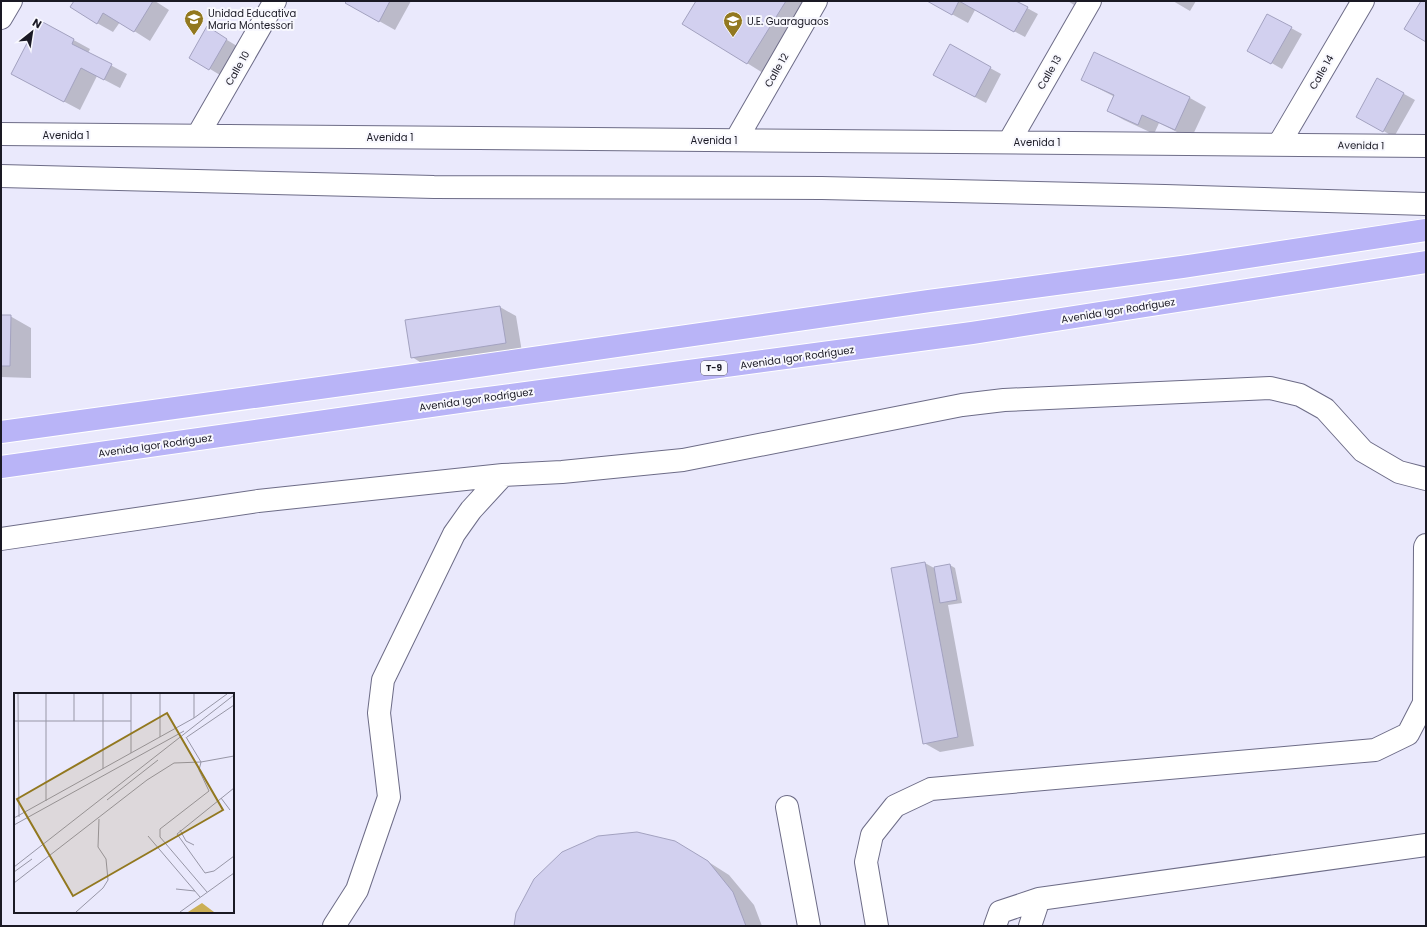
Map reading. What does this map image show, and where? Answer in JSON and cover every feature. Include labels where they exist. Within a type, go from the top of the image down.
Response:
[{"type":"highway","points":[[1,432],[457,370],[929,301],[1182,267],[1426,230]]},
{"type":"highway","name":"Avenida Igor Rodríguez","points":[[1,466],[473,400],[972,333],[1426,262]]},
{"type":"street","points":[[1,18],[11,1]]},
{"type":"street","name":"Calle 10","points":[[198,135],[275,1]]},
{"type":"street","name":"Calle 12","points":[[736,140],[816,1]]},
{"type":"street","name":"Calle 13","points":[[1009,142],[1090,1]]},
{"type":"street","name":"Calle 14","points":[[1279,144],[1363,1]]},
{"type":"street","name":"Avenida 1","points":[[1,134],[1426,146]]},
{"type":"street","points":[[1,176],[434,187],[838,189],[1165,196],[1426,204]]},
{"type":"street","points":[[1,539],[258,502],[502,475],[562,472],[683,460],[962,404],[1004,400],[1270,388],[1300,395],[1325,408],[1363,451],[1399,472],[1426,479]]},
{"type":"street","points":[[334,926],[357,890],[390,796],[379,713],[383,680],[454,534],[502,475]]},
{"type":"street","points":[[878,926],[866,862],[872,835],[895,806],[931,789],[1375,750],[1408,734],[1424,703],[1426,545]]},
{"type":"street","points":[[787,807],[809,926]]},
{"type":"street","points":[[995,926],[1000,912],[1039,899],[1426,845]]},
{"type":"street","points":[[1030,926],[1039,899]]},
{"type":"building","points":[[74,1],[153,1],[134,32],[103,13],[97,24],[70,7]]},
{"type":"building","points":[[347,1],[390,1],[379,22],[345,3]]},
{"type":"building","points":[[696,1],[786,1],[747,64],[682,24]]},
{"type":"building","points":[[927,1],[959,1],[952,15]]},
{"type":"building","points":[[959,1],[1016,1],[1028,7],[1014,32]]},
{"type":"building","points":[[1421,1],[1426,1],[1426,42],[1404,29]]},
{"type":"building","points":[[1267,14],[1292,27],[1271,64],[1247,51]]},
{"type":"building","points":[[39,20],[74,39],[72,44],[112,64],[104,80],[81,68],[64,102],[11,74]]},
{"type":"building","points":[[207,26],[227,39],[209,70],[189,58]]},
{"type":"building","points":[[950,44],[991,67],[975,97],[933,75]]},
{"type":"building","points":[[1094,52],[1190,97],[1175,130],[1142,115],[1138,125],[1107,111],[1114,95],[1081,80]]},
{"type":"building","points":[[1377,78],[1404,93],[1383,132],[1356,117]]},
{"type":"building","points":[[500,306],[506,343],[411,358],[405,320]]},
{"type":"building","points":[[1,315],[11,315],[10,366],[1,366]]},
{"type":"building","points":[[925,562],[958,737],[923,744],[891,568]]},
{"type":"building","points":[[950,564],[957,600],[940,603],[934,567]]},
{"type":"building","points":[[637,832],[675,841],[708,861],[733,892],[746,926],[514,926],[516,913],[534,879],[562,852],[598,836]]},
{"type":"place","name":"Unidad Educativa Maria Montessori","points":[[194,36]]},
{"type":"place","name":"U.E. Guaraguaos","points":[[733,38]]}]
